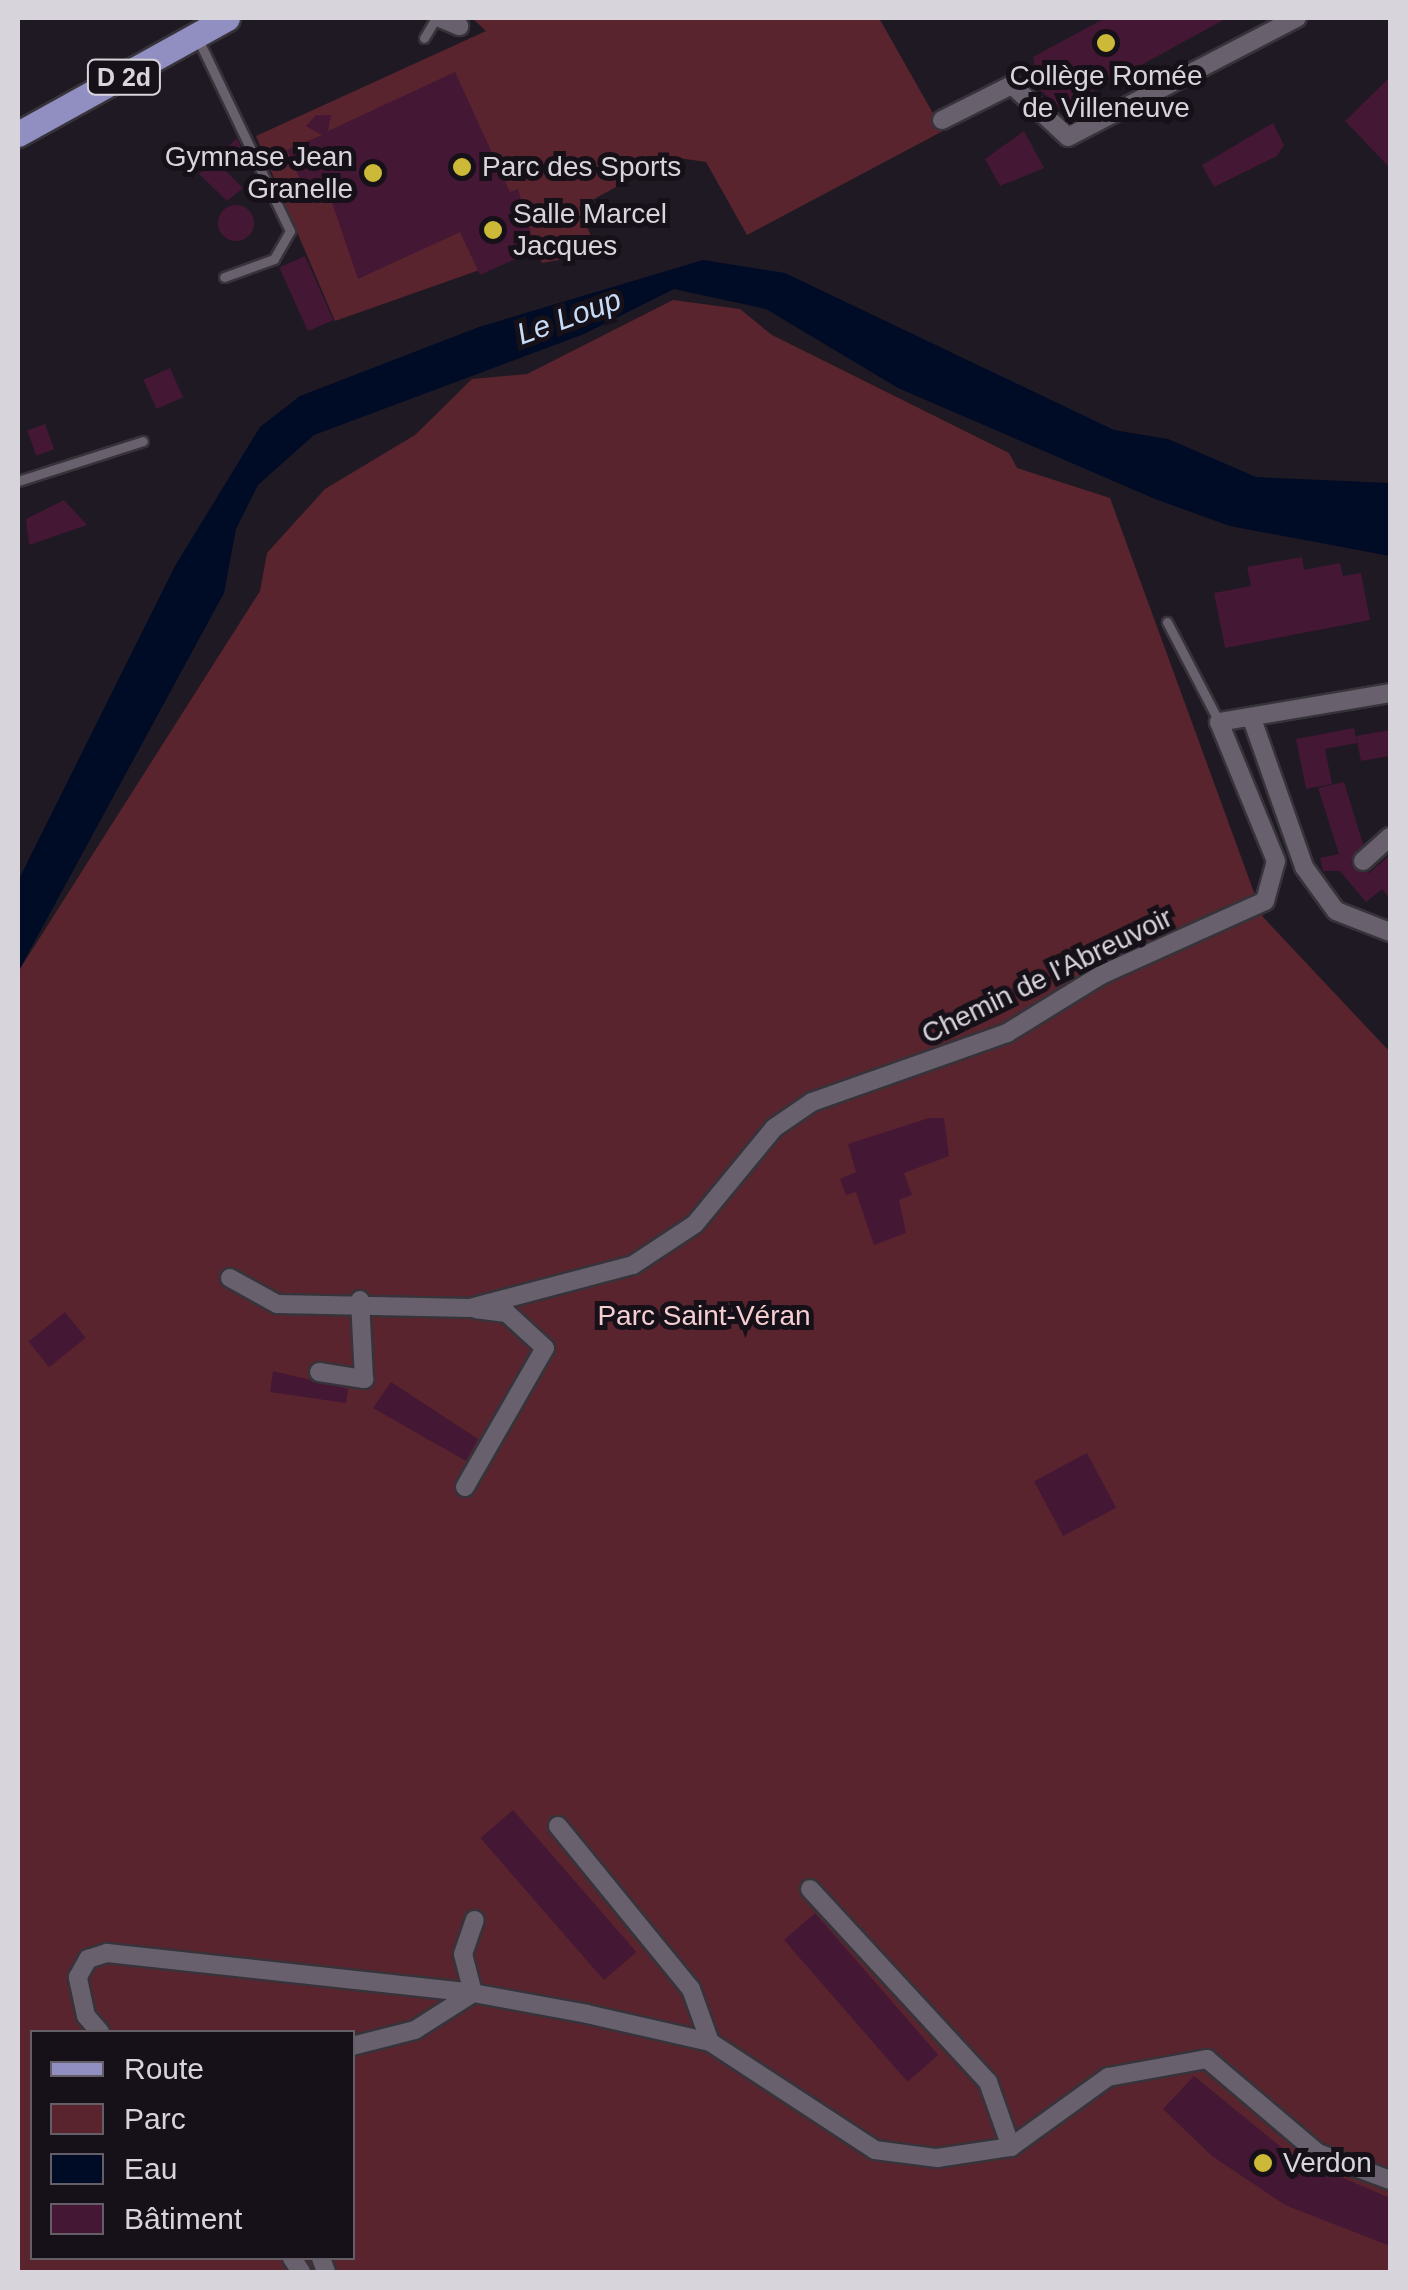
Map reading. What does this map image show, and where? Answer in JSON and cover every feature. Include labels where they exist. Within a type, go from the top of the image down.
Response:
[{"type":"main road","name":"D 2d","points":[[18,134],[227,18]]},
{"type":"street","points":[[438,18],[459,26]]},
{"type":"street","points":[[942,120],[1012,85],[1068,137],[1297,18]]},
{"type":"street","points":[[1219,722],[1390,693]]},
{"type":"street","points":[[1252,718],[1304,867],[1336,911],[1390,932]]},
{"type":"street","name":"Chemin de l'Abreuvoir","points":[[470,1308],[633,1265],[696,1224],[746,1168],[774,1128],[812,1102],[1006,1032],[1100,975],[1265,902],[1276,860],[1219,722]]},
{"type":"street","points":[[1363,860],[1390,837]]},
{"type":"street","points":[[230,1278],[278,1304],[360,1300],[507,1314],[545,1348],[465,1487]]},
{"type":"street","points":[[319,1372],[364,1379],[360,1300]]},
{"type":"street","points":[[558,1826],[691,1989],[710,2042]]},
{"type":"street","points":[[810,1889],[988,2082],[1011,2147]]},
{"type":"street","points":[[473,1992],[463,1954],[475,1920]]},
{"type":"street","points":[[98,2030],[86,2016],[78,1977],[88,1959],[106,1953],[473,1992],[710,2042],[875,2150],[937,2158],[1011,2147],[1084,2088],[1192,2057],[1207,2059],[1318,2152],[1390,2180]]},
{"type":"street","points":[[355,2045],[415,2030],[473,1992]]},
{"type":"lane","points":[[424,38],[438,18]]},
{"type":"lane","points":[[197,36],[290,232],[274,259],[224,276]]},
{"type":"lane","points":[[18,480],[144,441]]},
{"type":"lane","points":[[1168,622],[1219,722]]},
{"type":"green space","name":"Parc des Sports","points":[[472,18],[879,18],[943,131],[747,235],[706,162],[672,157],[579,207],[598,253],[542,263],[536,250],[335,321],[256,136],[486,31]]},
{"type":"green space","name":"Parc Saint-Véran","points":[[673,300],[740,309],[772,335],[1009,453],[1017,468],[1110,498],[1263,917],[1390,1052],[1390,2272],[18,2272],[18,972],[260,591],[267,553],[325,489],[415,435],[472,379],[527,374]]},
{"type":"water","name":"Le Loup","points":[[703,260],[785,273],[1114,430],[1168,439],[1256,477],[1390,483],[1390,556],[1230,526],[1155,499],[898,388],[766,309],[674,289],[584,334],[314,435],[258,485],[236,529],[224,593],[18,972],[18,881],[175,566],[260,427],[300,396],[479,327]]},
{"type":"building","points":[[1105,18],[1227,18],[1061,109],[1038,88],[1033,57]]},
{"type":"building","name":"Gymnase Jean Granelle","points":[[455,72],[510,192],[518,189],[536,250],[480,275],[460,232],[358,279],[327,188],[308,197],[287,150],[322,135],[306,126],[316,115],[331,115],[328,131]]},
{"type":"building","points":[[1390,77],[1390,168],[1345,121]]},
{"type":"building","points":[[1273,123],[1284,145],[1277,156],[1214,187],[1202,165]]},
{"type":"building","points":[[1024,131],[1044,168],[1000,186],[985,159]]},
{"type":"building","points":[[237,138],[242,150],[225,170],[243,188],[227,201],[199,174]]},
{"type":"building","points":[[236,205],[248,211],[254,223],[248,235],[236,241],[224,235],[218,223],[224,211]]},
{"type":"building","points":[[305,256],[333,320],[308,331],[279,267]]},
{"type":"building","points":[[170,368],[183,397],[157,409],[144,380]]},
{"type":"building","points":[[45,424],[54,449],[36,456],[27,430]]},
{"type":"building","points":[[64,500],[87,525],[29,545],[26,519]]},
{"type":"building","points":[[1302,557],[1304,570],[1340,563],[1343,576],[1361,573],[1370,620],[1225,648],[1214,593],[1251,586],[1247,567]]},
{"type":"building","points":[[1354,728],[1357,743],[1325,749],[1332,784],[1306,789],[1296,739]]},
{"type":"building","points":[[1390,730],[1390,756],[1361,761],[1356,736]]},
{"type":"building","points":[[1344,782],[1363,844],[1351,864],[1369,873],[1390,855],[1390,899],[1382,889],[1366,902],[1340,871],[1323,871],[1320,858],[1339,854],[1318,788]]},
{"type":"building","points":[[929,1118],[944,1118],[949,1156],[904,1173],[912,1195],[899,1200],[906,1233],[874,1245],[856,1192],[846,1195],[840,1179],[856,1172],[848,1144]]},
{"type":"building","points":[[65,1312],[86,1338],[49,1367],[28,1342]]},
{"type":"building","points":[[273,1371],[348,1389],[346,1403],[270,1392]]},
{"type":"building","points":[[391,1382],[478,1439],[466,1461],[373,1408]]},
{"type":"building","points":[[1087,1453],[1116,1508],[1063,1536],[1034,1481]]},
{"type":"building","points":[[513,1810],[636,1952],[604,1980],[481,1838]]},
{"type":"building","points":[[815,1913],[938,2055],[907,2082],[784,1940]]},
{"type":"building","name":"Verdon","points":[[1194,2076],[1292,2156],[1390,2198],[1390,2246],[1285,2205],[1212,2156],[1163,2109]]},
{"type":"place","name":"Collège Romée de Villeneuve","points":[[1106,43]]},
{"type":"place","name":"Parc des Sports","points":[[462,167]]},
{"type":"place","name":"Gymnase Jean Granelle","points":[[373,173]]},
{"type":"place","name":"Salle Marcel Jacques","points":[[493,230]]},
{"type":"place","name":"Verdon","points":[[1263,2163]]}]
